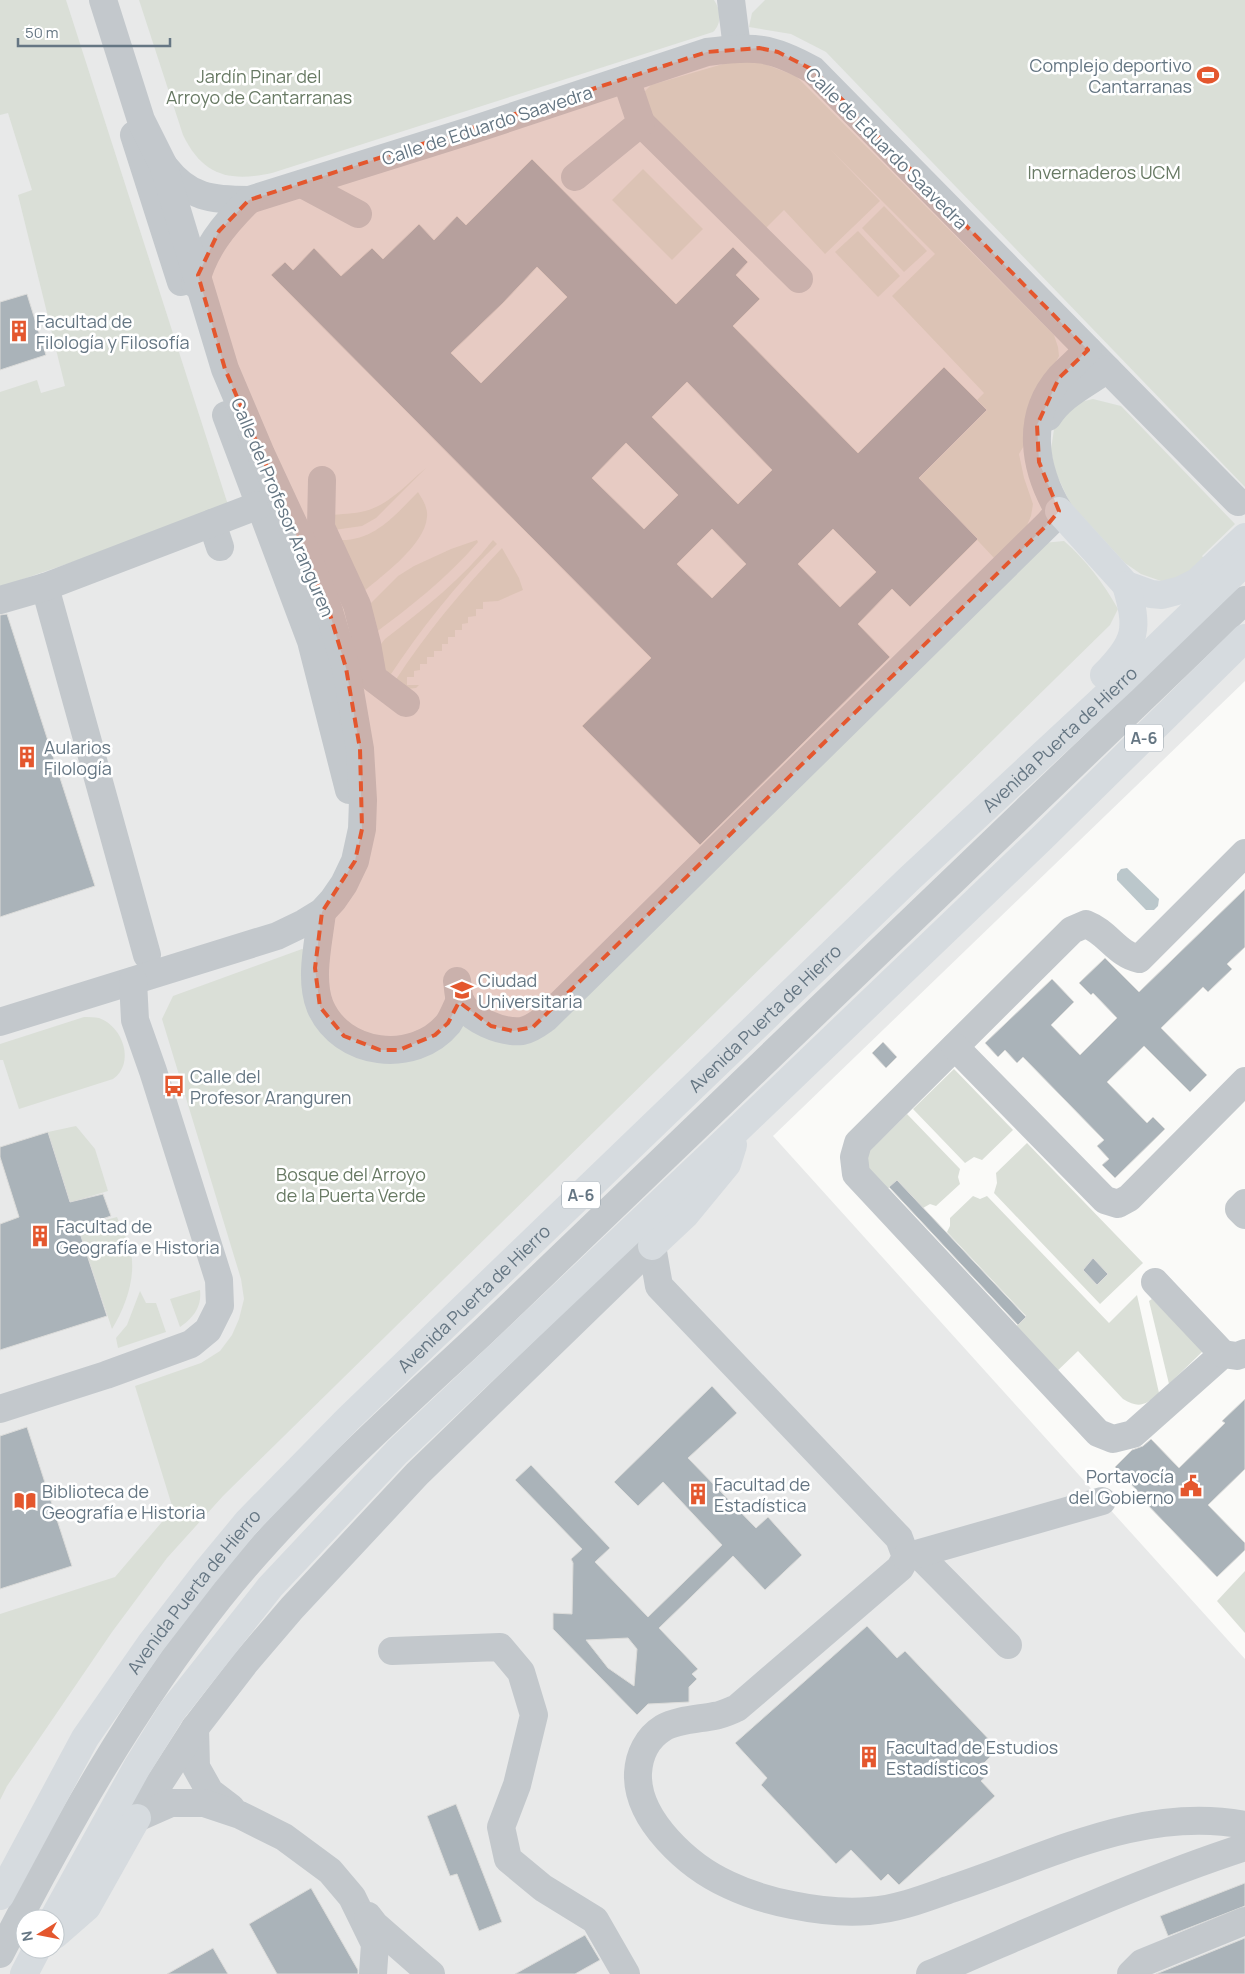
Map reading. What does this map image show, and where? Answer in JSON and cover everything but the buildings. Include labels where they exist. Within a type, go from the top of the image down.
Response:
[{"type":"highway","points":[[1059,511],[1126,585],[1156,594],[1171,594],[1197,582],[1245,536]]},
{"type":"highway","name":"Avenida Puerta de Hierro","points":[[0,1896],[85,1738],[151,1643],[248,1521],[348,1419],[910,878],[1123,680],[1245,562]]},
{"type":"highway","points":[[910,878],[925,849],[1128,649],[1133,637],[1134,624],[1133,609],[1126,585]]},
{"type":"highway","name":"A-6","points":[[59,1909],[137,1767],[172,1711],[270,1587],[397,1452],[738,1130],[1035,844],[1245,638]]},
{"type":"highway","points":[[652,1246],[685,1215],[727,1164],[738,1130]]},
{"type":"highway","points":[[65,1928],[88,1907],[137,1818]]},
{"type":"street","name":"Calle del Profesor Aranguren","points":[[0,1022],[277,936],[304,923],[322,912],[344,884],[355,861],[362,829],[363,800],[358,670],[329,611],[311,534],[225,369],[163,164],[141,120],[103,0]]},
{"type":"street","points":[[735,2],[737,48]]},
{"type":"street","name":"Calle de Eduardo Saavedra","points":[[163,164],[178,182],[195,194],[211,198],[249,200],[469,131],[707,52],[737,48],[759,48],[778,52],[813,70],[1238,502]]},
{"type":"street","name":"Calle del Profesor Aranguren","points":[[124,67],[132,130],[164,233],[214,382],[311,641],[354,814],[355,861]]},
{"type":"street","points":[[626,79],[640,123],[799,279]]},
{"type":"street","points":[[574,177],[640,123]]},
{"type":"street","points":[[302,184],[358,214],[346,188],[348,169]]},
{"type":"street","name":"Calle del Profesor Aranguren","points":[[195,322],[193,302],[200,266],[219,231],[249,200]]},
{"type":"street","points":[[322,912],[315,968],[316,989],[320,1007],[331,1024],[344,1036],[359,1044],[380,1050],[399,1050],[418,1044],[435,1035],[448,1023],[458,990],[468,1010],[482,1021],[503,1030],[523,1031],[546,1018],[1035,537],[1059,511],[1050,496],[1039,462],[1036,425],[1042,407],[1059,378],[1088,350]]},
{"type":"street","points":[[1037,441],[1053,409],[1076,389],[1107,369]]},
{"type":"street","points":[[287,576],[311,534],[322,480]]},
{"type":"street","points":[[0,600],[216,535],[260,505]]},
{"type":"street","points":[[45,587],[147,955]]},
{"type":"street","points":[[0,1954],[39,1879],[112,1751],[171,1662],[203,1620],[272,1537],[370,1438],[497,1319],[1245,600]]},
{"type":"street","points":[[311,641],[322,652],[373,678],[406,703]]},
{"type":"street","points":[[1155,1282],[1238,1357],[1132,1434],[1113,1439],[1098,1433],[856,1174],[854,1156],[858,1143],[1072,930],[1086,924],[1097,928],[1129,957],[1139,959],[1245,854]]},
{"type":"street","points":[[0,1409],[182,1348],[208,1330],[220,1306],[219,1280],[154,1071],[135,1020],[133,981]]},
{"type":"street","points":[[955,1047],[1105,1200],[1118,1204],[1129,1198],[1245,1081]]},
{"type":"street","points":[[1245,1203],[1239,1209],[1245,1215]]},
{"type":"street","points":[[137,1818],[195,1728],[245,1663],[292,1608],[417,1474],[652,1246]]},
{"type":"street","points":[[652,1246],[659,1286],[899,1538],[912,1555],[1008,1645]]},
{"type":"street","points":[[612,1284],[638,1282],[659,1286]]},
{"type":"street","points":[[1102,1501],[912,1555],[900,1568],[737,1708],[717,1716],[688,1720],[663,1728],[644,1746],[639,1762],[638,1777],[642,1799],[652,1821],[676,1848],[702,1869],[728,1885],[792,1905],[832,1910],[869,1911],[911,1903],[1094,1838],[1129,1828],[1198,1821],[1245,1825]]},
{"type":"street","points":[[392,1651],[500,1647],[521,1672],[534,1715],[517,1785],[501,1826],[508,1859],[544,1888],[595,1920],[626,1974]]},
{"type":"street","points":[[195,1728],[194,1752],[196,1767],[210,1792],[240,1815]]},
{"type":"street","points":[[137,1818],[171,1803],[204,1803],[240,1815],[284,1837],[330,1871],[375,1925],[431,1974]]},
{"type":"street","points":[[930,1974],[1110,1897],[1245,1847]]},
{"type":"street","points":[[352,1897],[375,1944],[372,1974]]},
{"type":"street","points":[[1132,1974],[1142,1963],[1245,1921]]},
{"type":"highlighted area","points":[[759,48],[778,52],[813,70],[1088,350],[1059,378],[1037,425],[1039,462],[1059,511],[1049,523],[533,1027],[513,1031],[491,1026],[459,1002],[448,1023],[435,1035],[399,1050],[380,1050],[344,1036],[320,1007],[315,968],[322,912],[355,861],[362,829],[360,749],[346,668],[329,611],[225,369],[198,275],[219,231],[249,200],[707,52]]},
{"type":"shaded area","name":"Ciudad Universitaria","points":[[0,0],[1245,0],[1245,681],[773,1136],[1245,1659],[1245,1974],[0,1974]]},
{"type":"shaded area","points":[[1127,868],[1159,899],[1158,906],[1154,910],[1146,910],[1117,880],[1117,874],[1121,869]]},
{"type":"green space","points":[[0,0],[66,0],[229,508],[0,587],[0,392],[37,380],[41,393],[65,386],[18,195],[32,190],[8,113],[0,115]]},
{"type":"green space","name":"Jardín Pinar del Arroyo de Cantarranas","points":[[139,0],[714,0],[720,16],[718,25],[713,32],[272,173],[243,177],[219,173],[199,160],[191,149],[183,135]]},
{"type":"green space","name":"Invernaderos UCM","points":[[765,0],[1245,0],[1245,487],[826,52],[791,34],[749,27],[752,13]]},
{"type":"green space","points":[[730,62],[762,63],[796,76],[1054,335],[1059,356],[1048,377],[1025,444],[1019,454],[1024,478],[1033,504],[1031,516],[1025,530],[995,559],[919,478],[984,393],[892,296],[935,254],[830,149],[880,201],[825,254],[784,210],[762,232],[641,106],[641,95],[651,85]]},
{"type":"green space","points":[[643,169],[703,229],[672,260],[612,200]]},
{"type":"green space","points":[[884,206],[927,251],[904,272],[862,228]]},
{"type":"green space","points":[[858,231],[900,276],[878,297],[835,252]]},
{"type":"green space","points":[[1093,399],[1121,406],[1235,524],[1202,556],[1205,560],[1189,575],[1164,582],[1141,574],[1125,563],[1070,503],[1055,471],[1051,450],[1054,429],[1076,403]]},
{"type":"green space","points":[[426,468],[376,518],[362,526],[334,530],[329,515],[356,513],[374,508],[398,493]]},
{"type":"green space","points":[[418,492],[425,504],[427,517],[418,539],[400,561],[358,596],[338,540],[362,537],[373,532],[392,518]]},
{"type":"green space","points":[[477,540],[478,542],[441,580],[371,636],[363,611],[398,576],[414,566],[451,549]]},
{"type":"green space","points":[[493,540],[497,544],[439,608],[389,677],[380,671],[381,644],[385,639],[455,581]]},
{"type":"green space","name":"Bosque del Arroyo de la Puerta Verde","points":[[1064,541],[1094,573],[1118,609],[1110,625],[223,1496],[167,1558],[112,1632],[7,1786],[0,1800],[0,1614],[115,1577],[173,1509],[135,1386],[201,1363],[220,1351],[232,1335],[239,1319],[244,1299],[241,1279],[162,1019],[173,996],[302,949],[307,951],[309,971],[365,1051],[462,1013],[504,1041],[1043,543]]},
{"type":"green space","points":[[502,548],[519,578],[523,590],[498,601],[483,602],[483,609],[476,609],[476,616],[468,617],[468,623],[462,624],[462,630],[455,630],[455,637],[448,637],[448,644],[442,644],[442,651],[434,651],[434,657],[427,657],[427,664],[420,664],[420,670],[414,671],[414,677],[407,677],[407,685],[419,685],[416,688],[406,689],[395,681],[445,612]]},
{"type":"green space","points":[[84,1017],[99,1018],[115,1029],[124,1046],[124,1064],[120,1072],[113,1079],[19,1109],[3,1060],[0,1060],[0,1044]]},
{"type":"green space","points":[[954,1069],[1013,1130],[982,1160],[974,1157],[965,1163],[913,1109]]},
{"type":"green space","points":[[907,1114],[960,1169],[958,1177],[960,1184],[936,1206],[930,1204],[923,1208],[897,1180],[883,1193],[867,1179],[867,1153]]},
{"type":"green space","points":[[76,1126],[95,1149],[108,1191],[78,1200],[71,1206],[48,1132]]},
{"type":"green space","points":[[1027,1143],[1143,1263],[1100,1304],[994,1193],[997,1183],[996,1173]]},
{"type":"green space","points":[[973,1196],[980,1199],[987,1196],[1109,1323],[1137,1295],[1159,1393],[1146,1403],[1138,1405],[1123,1399],[1078,1351],[1053,1375],[1013,1330],[1026,1316],[947,1232],[950,1226],[950,1218]]},
{"type":"green space","points":[[117,1217],[130,1248],[132,1272],[125,1302],[112,1329],[77,1224],[85,1222],[86,1225]]},
{"type":"green space","points":[[200,1290],[200,1302],[196,1312],[180,1327],[170,1299]]},
{"type":"green space","points":[[140,1291],[146,1303],[156,1303],[166,1332],[118,1348],[116,1338],[127,1325]]},
{"type":"green space","points":[[1152,1299],[1203,1351],[1169,1384],[1149,1301]]},
{"type":"green space","points":[[1245,1571],[1245,1633],[1217,1601]]},
{"type":"place","name":"Complejo deportivo Cantarranas","points":[[1208,75]]},
{"type":"place","name":"Facultad de Filología y Filosofía","points":[[19,331]]},
{"type":"place","name":"Aularios Filología","points":[[27,757]]},
{"type":"place","name":"Ciudad Universitaria","points":[[462,990]]},
{"type":"place","name":"Calle del Profesor Aranguren","points":[[174,1086]]},
{"type":"place","name":"Facultad de Geografía e Historia","points":[[40,1236]]},
{"type":"place","name":"Portavocía del Gobierno","points":[[1191,1486]]},
{"type":"place","name":"Facultad de Estadística","points":[[698,1494]]},
{"type":"place","name":"Biblioteca de Geografía e Historia","points":[[25,1501]]},
{"type":"place","name":"Facultad de Estudios Estadísticos","points":[[869,1757]]}]
